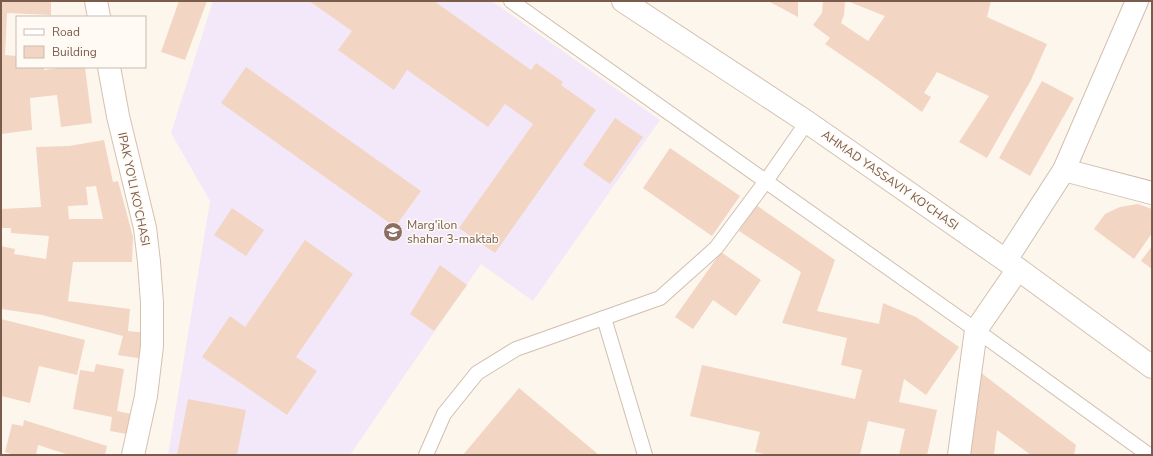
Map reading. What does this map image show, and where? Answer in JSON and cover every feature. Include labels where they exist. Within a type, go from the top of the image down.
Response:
[{"type":"street","points":[[96,1],[99,16]]},
{"type":"street","name":"AHMAD YASSAVIY KO'CHASI","points":[[623,1],[807,122],[1012,264],[1152,367]]},
{"type":"street","points":[[959,455],[976,330],[1064,170],[1137,1]]},
{"type":"street","name":"IPAK YO'LI KO'CHASI","points":[[109,68],[118,116],[145,228],[152,303],[152,346],[146,396],[133,455]]},
{"type":"street","points":[[1064,170],[1152,193]]},
{"type":"lane","points":[[511,1],[976,330],[1149,455]]},
{"type":"lane","points":[[426,455],[444,414],[477,373],[516,349],[660,298],[716,248],[766,181],[807,122]]},
{"type":"lane","points":[[604,318],[645,455]]},
{"type":"shaded area","name":"Marg'ilon shahar 3-maktab","points":[[213,1],[492,1],[660,120],[533,301],[481,264],[350,455],[168,455],[210,201],[171,133]]},
{"type":"building","points":[[1,1],[51,1],[51,15],[7,13],[5,55],[16,56],[16,68],[44,68],[44,70],[59,68],[85,68],[92,123],[61,127],[57,95],[30,98],[32,130],[1,134]]},
{"type":"building","points":[[179,1],[207,1],[185,60],[161,52]]},
{"type":"building","points":[[309,1],[434,1],[531,70],[536,63],[563,82],[561,85],[596,110],[495,253],[459,228],[533,124],[505,104],[488,127],[407,70],[394,90],[338,50],[352,31]]},
{"type":"building","points":[[768,1],[798,1],[798,17],[772,3]]},
{"type":"building","points":[[823,1],[845,1],[844,15],[841,23],[868,41],[885,16],[847,1],[991,1],[987,17],[1047,44],[1031,80],[987,158],[959,142],[989,96],[937,72],[924,93],[931,97],[922,112],[825,44],[830,38],[813,25],[822,13]]},
{"type":"building","points":[[246,67],[421,191],[395,227],[221,103]]},
{"type":"building","points":[[1042,81],[1074,98],[1030,176],[999,158]]},
{"type":"building","points":[[615,118],[643,137],[610,184],[583,165]]},
{"type":"building","points":[[104,140],[113,182],[118,181],[133,237],[132,262],[73,262],[68,301],[130,309],[128,331],[148,333],[144,359],[118,355],[123,336],[42,315],[1,309],[1,246],[15,249],[14,254],[46,259],[49,236],[11,233],[11,228],[1,228],[1,209],[41,207],[36,147],[69,146]],"holes":[[[96,186],[103,219],[69,219],[68,206],[88,205],[86,187]]]},
{"type":"building","points":[[670,148],[740,196],[712,236],[643,188]]},
{"type":"building","points":[[1138,204],[1152,209],[1152,233],[1134,259],[1094,229],[1105,214],[1120,207]]},
{"type":"building","points":[[756,205],[835,260],[817,311],[879,324],[883,303],[916,317],[959,347],[926,395],[904,379],[899,402],[937,410],[927,455],[899,455],[905,429],[868,421],[860,455],[768,455],[755,452],[760,432],[690,416],[702,365],[855,399],[862,370],[841,365],[847,338],[782,323],[801,272],[739,231]]},
{"type":"building","points":[[232,208],[264,230],[246,256],[214,235]]},
{"type":"building","points":[[305,240],[353,274],[296,357],[317,371],[287,415],[202,357],[230,316],[245,327]]},
{"type":"building","points":[[1152,246],[1152,269],[1141,261]]},
{"type":"building","points":[[721,252],[761,280],[736,316],[713,300],[693,329],[675,317]]},
{"type":"building","points":[[440,265],[467,285],[434,331],[410,314]]},
{"type":"building","points":[[1,319],[85,340],[77,375],[39,366],[30,403],[1,396]]},
{"type":"building","points":[[96,364],[124,369],[117,411],[136,415],[132,435],[110,431],[112,417],[73,409],[80,370],[94,372]]},
{"type":"building","points":[[976,369],[1076,445],[1074,455],[1031,455],[997,430],[994,455],[963,455]]},
{"type":"building","points":[[519,388],[599,455],[463,455]]},
{"type":"building","points":[[188,399],[246,410],[237,455],[177,455]]},
{"type":"building","points":[[24,420],[107,446],[105,455],[69,455],[38,445],[36,455],[14,455],[5,452],[12,424],[23,426]]},
{"type":"place","name":"Marg'ilon shahar 3-maktab","points":[[393,232]]}]
